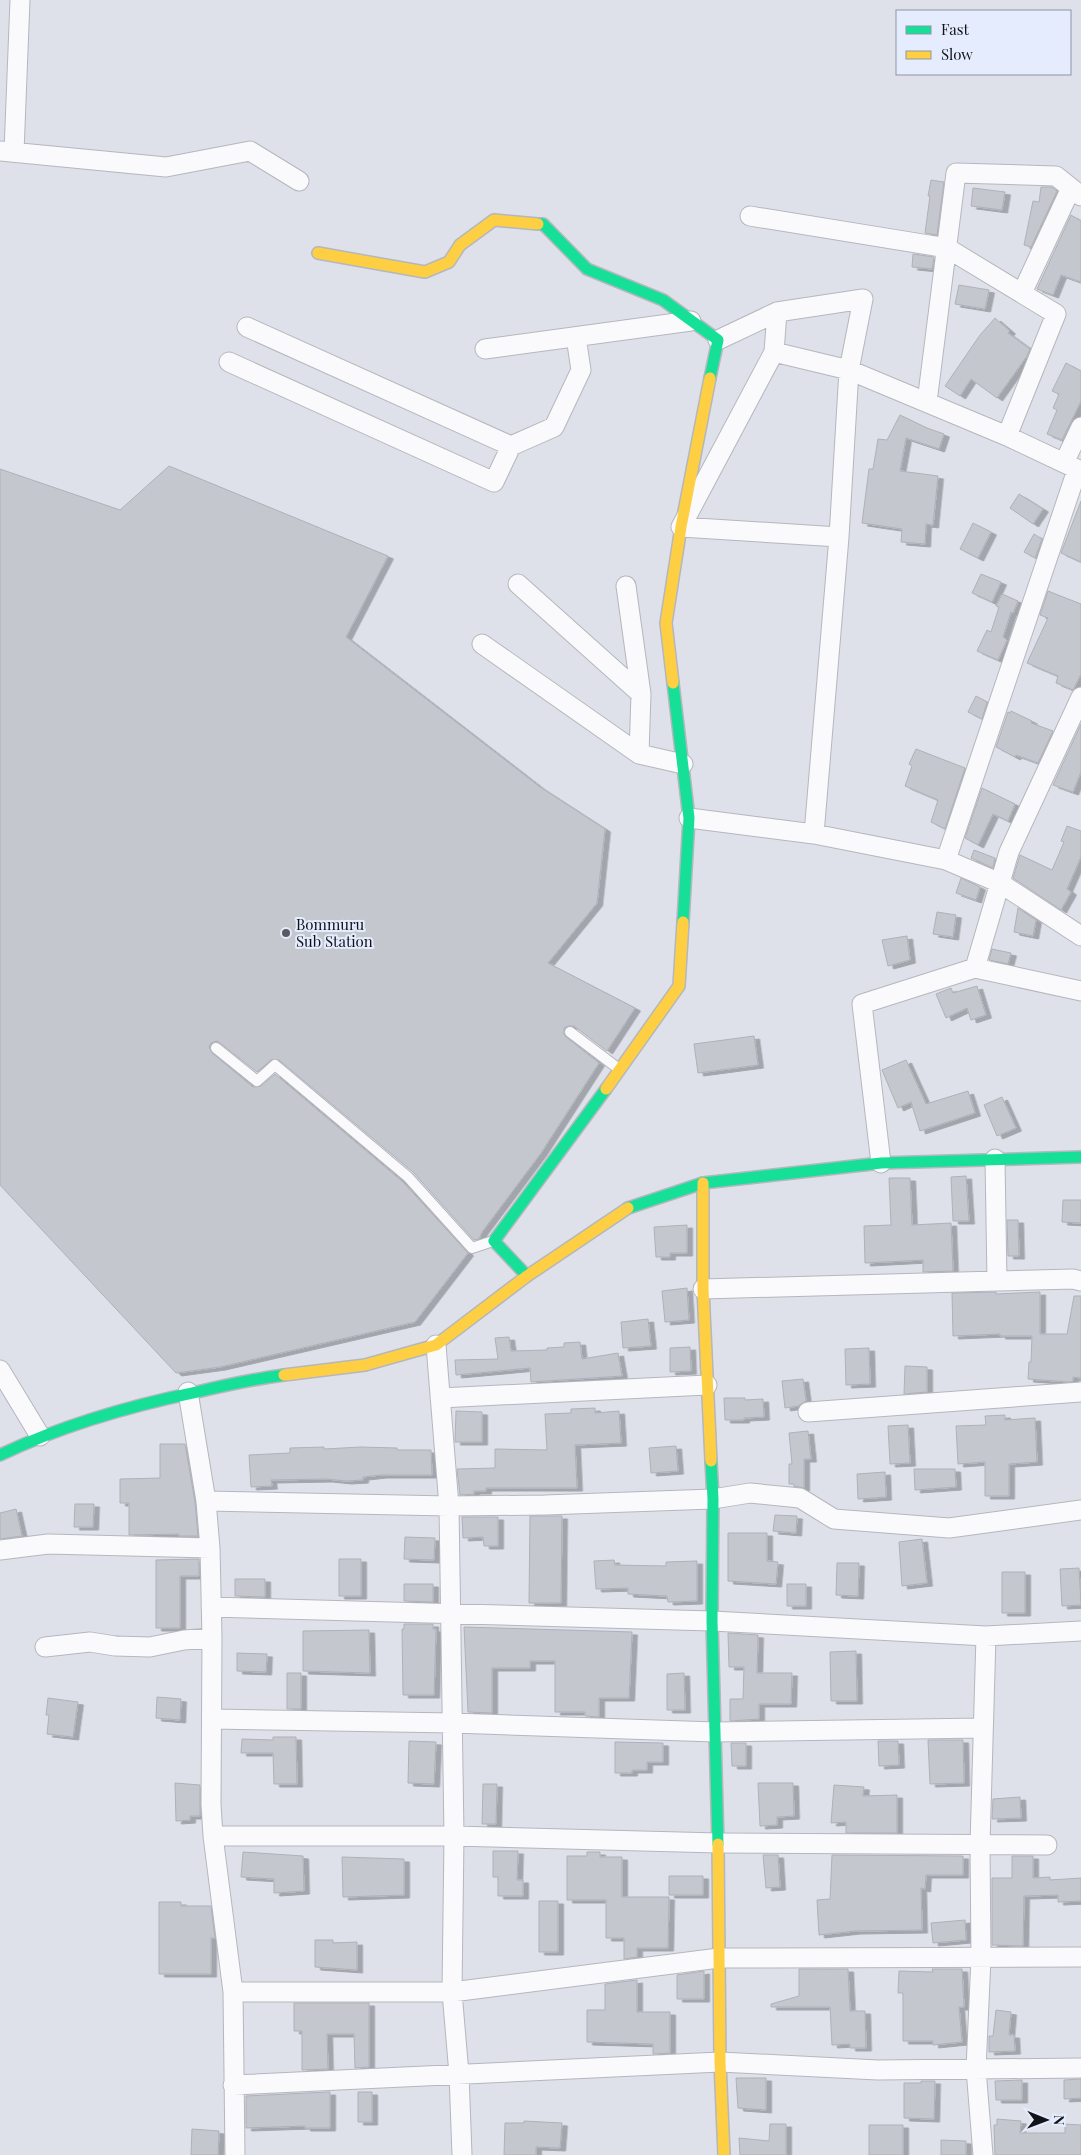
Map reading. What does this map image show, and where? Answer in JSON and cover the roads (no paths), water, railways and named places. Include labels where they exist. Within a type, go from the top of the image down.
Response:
[{"type":"street","points":[[20,0],[7,152],[166,167],[250,151],[299,181]]},
{"type":"street","points":[[927,402],[956,173],[1056,176],[1076,192],[1022,293]]},
{"type":"street","points":[[750,216],[947,248],[1056,314],[1007,436]]},
{"type":"street","points":[[318,253],[425,272],[449,262],[460,245],[494,220],[543,224],[587,269],[663,300],[718,340]]},
{"type":"street","points":[[718,340],[777,312],[863,299],[849,370],[839,537],[814,834]]},
{"type":"street","points":[[681,527],[774,352],[777,312]]},
{"type":"street","points":[[485,349],[691,321]]},
{"type":"street","points":[[247,327],[511,446]]},
{"type":"street","points":[[229,362],[494,482],[511,446],[554,427],[581,370],[576,336]]},
{"type":"street","points":[[527,1276],[494,1241],[557,1157],[679,986],[689,818],[666,623],[681,527],[718,340]]},
{"type":"street","points":[[774,352],[849,370],[1007,436],[1074,468]]},
{"type":"street","points":[[946,860],[1074,468],[1081,427]]},
{"type":"street","points":[[681,527],[839,537]]},
{"type":"street","points":[[518,584],[640,694]]},
{"type":"street","points":[[626,586],[640,694],[639,754]]},
{"type":"street","points":[[482,644],[639,754],[683,764]]},
{"type":"street","points":[[975,968],[1010,852],[1081,697]]},
{"type":"street","points":[[689,818],[814,834],[946,860],[1000,883],[1081,936]]},
{"type":"street","points":[[881,1163],[862,1004],[975,968],[1081,991]]},
{"type":"street","points":[[0,1455],[40,1436],[135,1405],[259,1378],[365,1365],[436,1345],[527,1276],[633,1206],[703,1183],[881,1163],[1081,1157]]},
{"type":"street","points":[[995,1159],[997,1281]]},
{"type":"street","points":[[703,1183],[703,1289],[713,1500],[712,1621],[718,1843],[720,2062],[724,2155]]},
{"type":"street","points":[[703,1289],[1074,1279],[1081,1281]]},
{"type":"street","points":[[436,1345],[449,1506],[454,1836],[452,1992],[459,2074],[462,2155]]},
{"type":"street","points":[[0,1370],[40,1436]]},
{"type":"street","points":[[440,1398],[707,1385]]},
{"type":"street","points":[[188,1392],[206,1501],[210,1548],[212,1836],[233,1992],[235,2155]]},
{"type":"street","points":[[808,1412],[1081,1392]]},
{"type":"street","points":[[206,1501],[449,1506],[713,1500],[750,1493],[800,1498],[834,1519],[949,1528],[1081,1510]]},
{"type":"street","points":[[0,1550],[48,1544],[210,1548]]},
{"type":"street","points":[[211,1607],[712,1621],[986,1636],[1081,1631]]},
{"type":"street","points":[[983,2155],[976,2069],[981,1958],[980,1845],[986,1636]]},
{"type":"street","points":[[45,1647],[90,1642],[115,1646],[150,1647],[184,1640],[212,1638]]},
{"type":"street","points":[[212,1719],[453,1723],[715,1732],[983,1728]]},
{"type":"street","points":[[212,1836],[454,1836],[718,1843],[1047,1845]]},
{"type":"street","points":[[233,1992],[452,1992],[719,1958],[1081,1957]]},
{"type":"street","points":[[233,2085],[720,2062],[878,2070],[1081,2068]]},
{"type":"lane","points":[[570,1032],[620,1070]]},
{"type":"lane","points":[[216,1048],[257,1081],[275,1065],[408,1177],[472,1248],[494,1241]]},
{"type":"place","name":"Bommuru Sub Station","points":[[286,933]]}]
